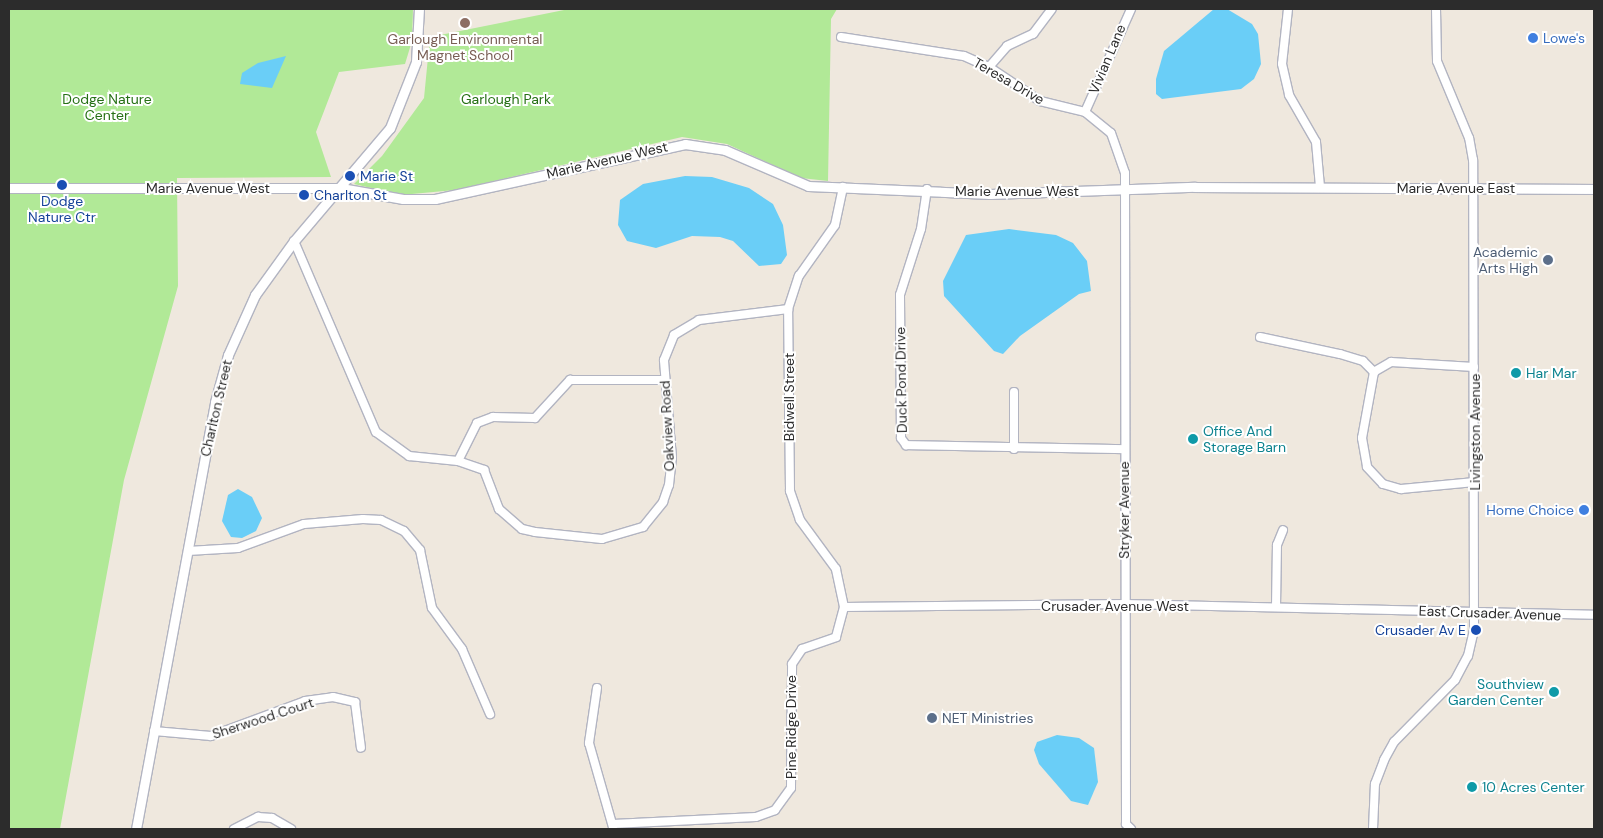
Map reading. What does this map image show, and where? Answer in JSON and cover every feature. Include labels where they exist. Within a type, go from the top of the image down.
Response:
[{"type":"street","name":"Charlton Street","points":[[136,829],[188,550],[228,355],[255,295],[294,241],[341,188],[390,128],[407,94],[416,62],[419,9]]},
{"type":"street","points":[[989,67],[1007,46],[1033,34],[1052,9]]},
{"type":"street","name":"Vivian Lane","points":[[1085,112],[1118,30],[1131,9]]},
{"type":"street","points":[[1288,9],[1282,64],[1289,95],[1316,142],[1320,187]]},
{"type":"street","name":"Livingston Avenue","points":[[1372,829],[1375,784],[1384,760],[1394,742],[1455,680],[1468,656],[1474,615],[1474,188],[1469,138],[1437,62],[1436,9]]},
{"type":"street","name":"Teresa Drive","points":[[841,37],[964,56],[989,67],[1040,101],[1085,112],[1111,133],[1126,173],[1122,190]]},
{"type":"street","name":"Marie Avenue West","points":[[9,188],[341,188],[403,199],[448,198],[685,144],[725,150],[804,184],[843,187],[926,188],[990,194],[1320,187]]},
{"type":"street","name":"Bidwell Street","points":[[843,187],[835,225],[799,276],[788,310],[790,491],[800,520],[836,569],[844,607]]},
{"type":"street","name":"Marie Avenue East","points":[[1320,187],[1594,189]]},
{"type":"street","name":"Duck Pond Drive","points":[[926,188],[921,229],[900,295],[901,438],[914,449],[1124,449]]},
{"type":"street","name":"Stryker Avenue","points":[[1122,190],[1126,824],[1130,829]]},
{"type":"street","name":"Oakview Road","points":[[294,241],[376,432],[409,456],[458,461],[484,470],[499,509],[522,529],[602,539],[629,534],[655,516],[669,485],[672,458],[664,360],[674,335],[699,320],[788,310]]},
{"type":"street","points":[[1260,337],[1355,358],[1374,372]]},
{"type":"street","points":[[1374,372],[1392,362],[1474,367]]},
{"type":"street","points":[[1374,372],[1362,438],[1367,467],[1384,484],[1401,489],[1475,482]]},
{"type":"street","points":[[458,461],[477,423],[493,418],[535,418],[570,380],[666,380]]},
{"type":"street","points":[[1014,392],[1014,449]]},
{"type":"street","points":[[188,550],[238,548],[304,524],[364,518],[382,520],[404,531],[425,563],[432,608],[462,649],[490,714]]},
{"type":"street","points":[[1276,607],[1277,545],[1283,530]]},
{"type":"street","name":"Crusader Avenue West","points":[[844,607],[1125,604],[1386,609]]},
{"type":"street","name":"Pine Ridge Drive","points":[[775,810],[791,788],[793,660],[802,649],[836,637],[844,607]]},
{"type":"street","name":"East Crusader Avenue","points":[[1386,609],[1474,615],[1594,615]]},
{"type":"street","points":[[597,688],[589,743],[613,827],[756,817],[775,810],[780,818]]},
{"type":"street","name":"Sherwood Court","points":[[154,731],[211,736],[305,701],[334,697],[355,702],[361,748]]},
{"type":"street","points":[[234,829],[258,817],[272,818],[291,829]]},
{"type":"green space","name":"Dodge Nature Center","points":[[9,9],[413,9],[412,41],[405,64],[339,72],[316,132],[331,177],[177,178],[178,286],[124,480],[60,829],[9,829]]},
{"type":"green space","name":"Garlough Park","points":[[569,9],[837,9],[831,19],[828,181],[801,178],[727,144],[682,137],[455,190],[401,195],[354,184],[382,156],[424,98],[430,37]]},
{"type":"water","points":[[1214,9],[1227,9],[1252,24],[1258,34],[1261,64],[1254,79],[1241,89],[1162,99],[1156,94],[1156,79],[1164,51]]},
{"type":"water","points":[[286,56],[272,88],[240,84],[242,73],[258,63]]},
{"type":"water","points":[[685,176],[712,177],[749,188],[773,204],[783,225],[787,255],[781,264],[759,266],[733,241],[720,237],[692,236],[656,248],[627,241],[618,225],[620,200],[643,184]]},
{"type":"water","points":[[1009,229],[1056,235],[1073,243],[1087,261],[1091,291],[1079,294],[1020,336],[1003,354],[994,351],[944,296],[943,281],[966,235]]},
{"type":"water","points":[[238,489],[252,497],[262,518],[256,531],[242,538],[231,537],[222,521],[228,495]]},
{"type":"water","points":[[1057,735],[1079,738],[1094,748],[1098,782],[1088,805],[1071,801],[1039,764],[1034,750],[1037,742]]},
{"type":"place","name":"Garlough Environmental Magnet School","points":[[465,23]]},
{"type":"place","name":"Lowe's","points":[[1533,38]]},
{"type":"place","name":"Marie St","points":[[350,176]]},
{"type":"place","name":"Dodge Nature Ctr","points":[[62,185]]},
{"type":"place","name":"Charlton St","points":[[304,195]]},
{"type":"place","name":"Academic Arts High","points":[[1548,260]]},
{"type":"place","name":"Har Mar","points":[[1516,373]]},
{"type":"place","name":"Office And Storage Barn","points":[[1193,439]]},
{"type":"place","name":"Home Choice","points":[[1584,510]]},
{"type":"place","name":"Crusader Av E","points":[[1476,630]]},
{"type":"place","name":"Southview Garden Center","points":[[1554,692]]},
{"type":"place","name":"NET Ministries","points":[[932,718]]},
{"type":"place","name":"10 Acres Center","points":[[1472,787]]}]
